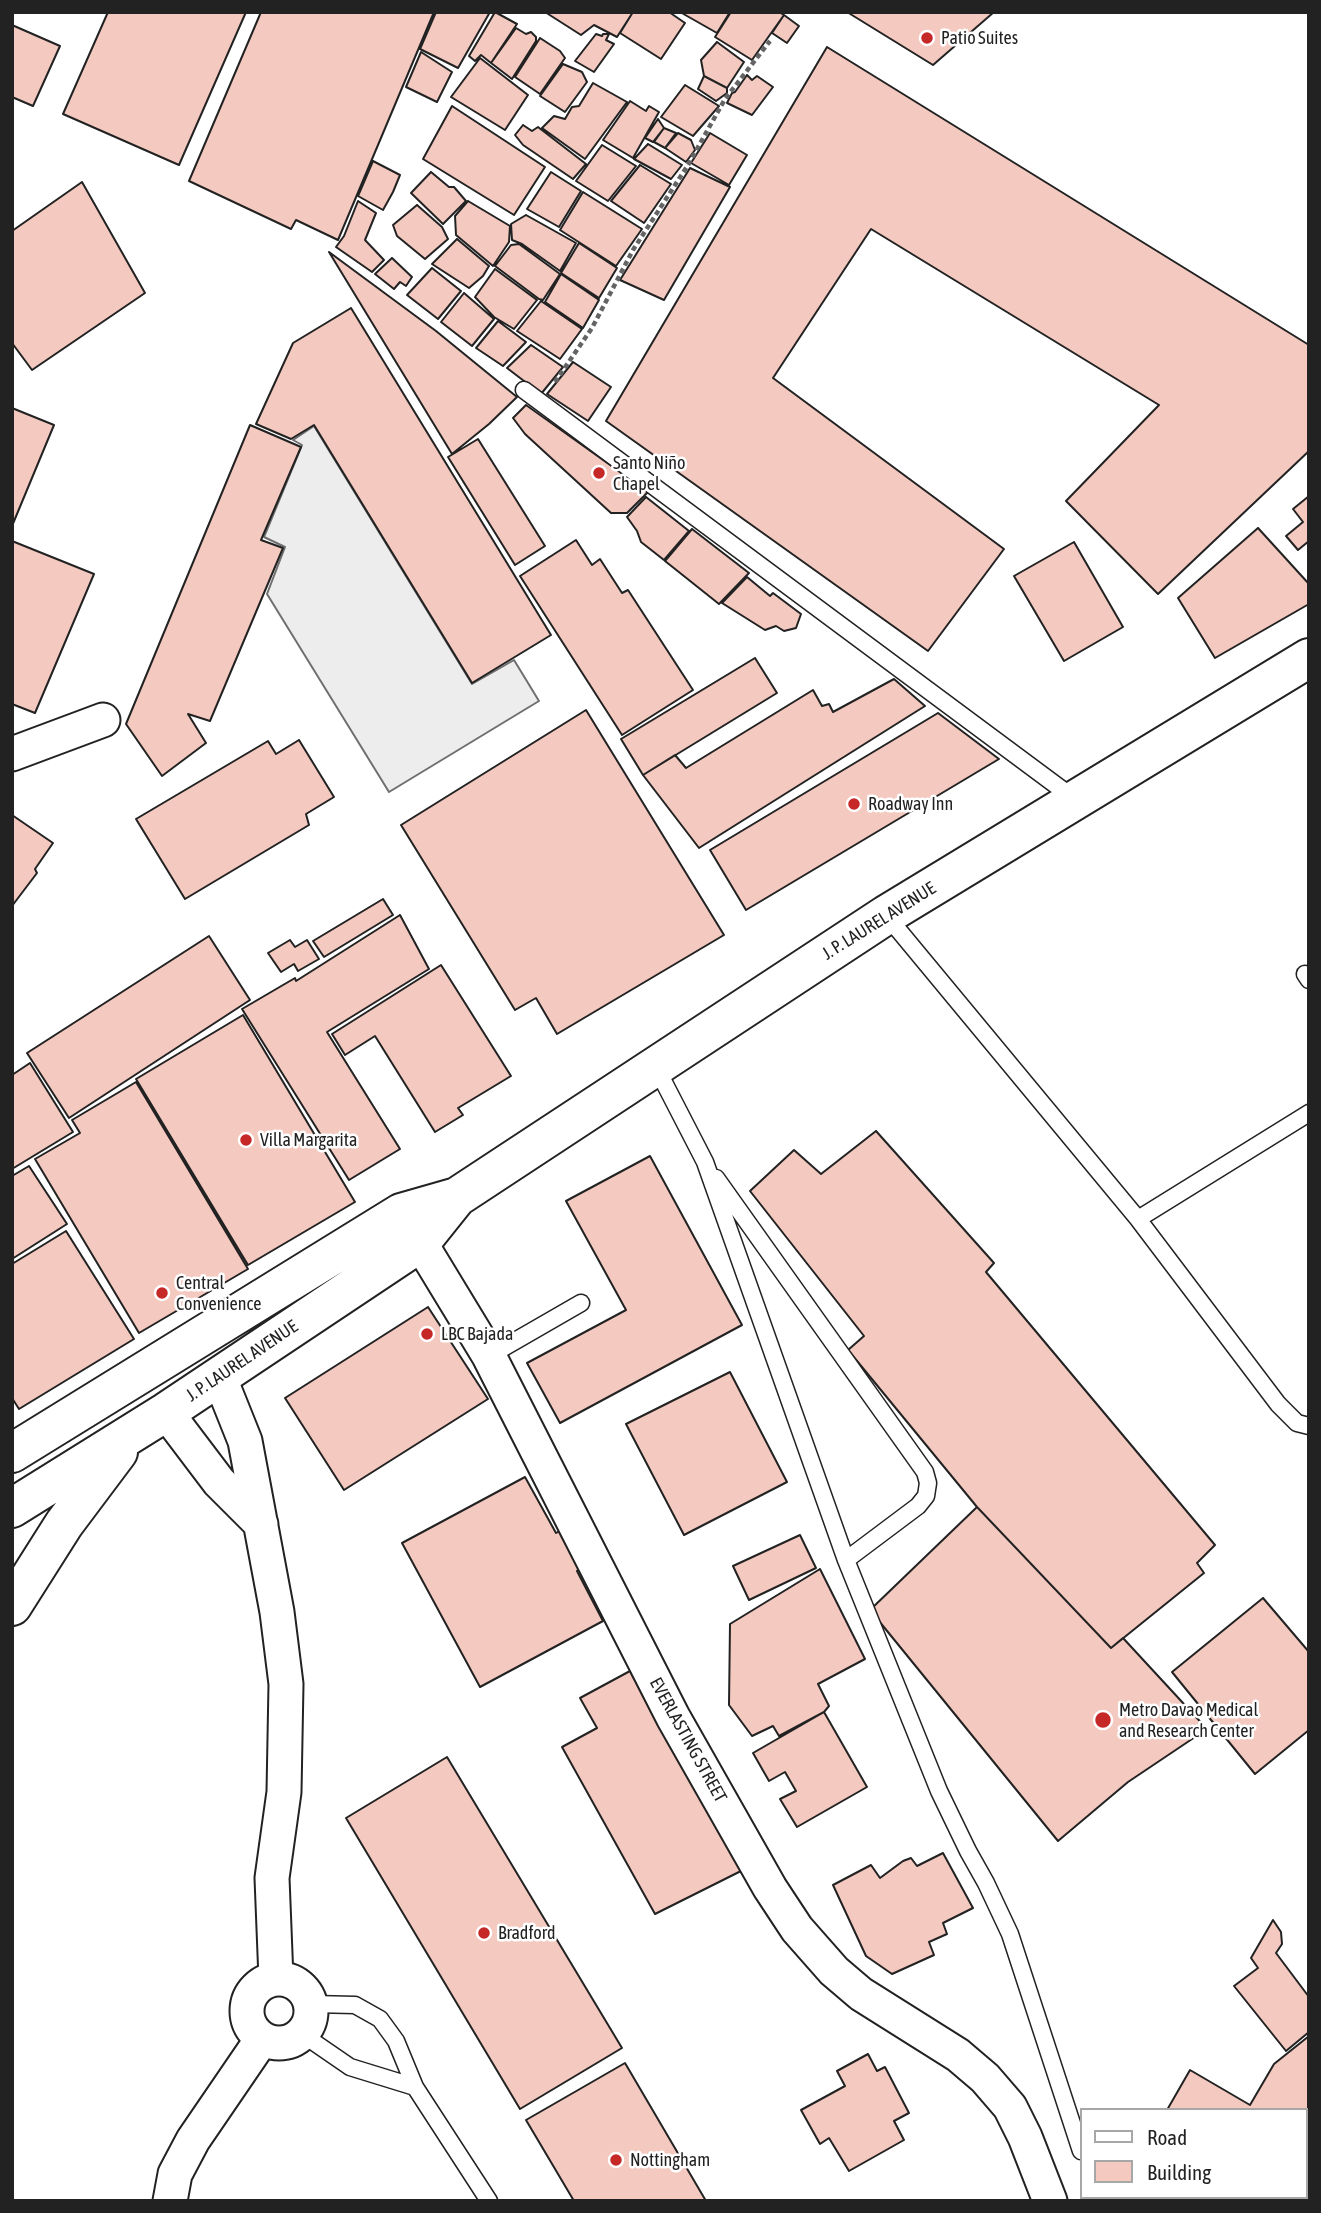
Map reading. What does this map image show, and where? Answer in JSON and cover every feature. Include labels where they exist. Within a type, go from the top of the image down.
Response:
[{"type":"main road","name":"J. P. LAUREL AVENUE","points":[[12,1453],[411,1227],[886,915],[1309,658]]},
{"type":"main road","name":"J. P. LAUREL AVENUE","points":[[12,1508],[219,1376],[411,1227]]},
{"type":"main road","points":[[12,1606],[65,1524],[134,1432]]},
{"type":"street","points":[[12,754],[103,720]]},
{"type":"street","name":"EVERLASTING STREET","points":[[411,1227],[489,1356],[673,1717],[770,1888],[797,1929],[843,1979],[861,1994],[958,2054],[985,2078],[1010,2107],[1050,2201]]},
{"type":"street","points":[[219,1376],[245,1441],[277,1612],[286,1685],[284,1792],[272,1878],[276,1979]]},
{"type":"street","points":[[166,1412],[219,1482],[261,1524]]},
{"type":"street","points":[[284,1979],[299,1985],[307,2019],[295,2040],[278,2044],[262,2039],[248,2020],[250,1997],[261,1985],[284,1979]]},
{"type":"street","points":[[170,2201],[175,2174],[192,2140],[262,2039]]},
{"type":"lane","points":[[524,390],[1076,800]]},
{"type":"lane","points":[[886,915],[1138,1219],[1278,1404],[1297,1423],[1309,1426]]},
{"type":"lane","points":[[656,1066],[705,1162],[846,1560],[939,1791],[993,1895],[1010,1934],[1080,2148]]},
{"type":"lane","points":[[1138,1219],[1309,1112]]},
{"type":"lane","points":[[705,1162],[925,1472],[928,1483],[926,1496],[918,1506],[846,1560]]},
{"type":"lane","points":[[489,1356],[581,1303]]},
{"type":"lane","points":[[415,2087],[350,2067],[307,2019],[355,2005],[380,2019],[396,2040],[415,2087],[489,2201]]},
{"type":"path","points":[[540,402],[592,328],[633,250],[688,165],[725,99],[770,41]]},
{"type":"shaded area","points":[[314,426],[472,684],[514,660],[539,701],[389,792],[267,594],[285,547],[264,537],[302,445],[293,440]]},
{"type":"building","points":[[108,12],[246,12],[179,165],[63,114]]},
{"type":"building","points":[[261,12],[434,12],[338,240],[296,220],[291,229],[189,181]]},
{"type":"building","points":[[436,12],[490,12],[458,68],[420,49]]},
{"type":"building","points":[[495,12],[517,24],[491,63],[481,55],[475,61],[469,56]]},
{"type":"building","points":[[545,12],[633,12],[617,37],[594,25],[581,35]]},
{"type":"building","points":[[633,12],[669,12],[685,23],[661,59],[620,33]]},
{"type":"building","points":[[680,12],[730,12],[717,33]]},
{"type":"building","points":[[731,12],[779,12],[784,15],[752,60],[715,37]]},
{"type":"building","name":"Patio Suites","points":[[847,12],[994,12],[933,65]]},
{"type":"building","points":[[784,15],[799,26],[787,43],[772,33]]},
{"type":"building","points":[[12,25],[60,46],[33,106],[12,97]]},
{"type":"building","points":[[516,28],[526,34],[531,32],[536,41],[512,79],[491,63]]},
{"type":"building","points":[[596,34],[609,34],[606,40],[614,44],[594,72],[575,61]]},
{"type":"building","points":[[540,38],[560,51],[565,58],[540,94],[515,77]]},
{"type":"building","points":[[717,42],[744,62],[727,88],[704,76],[701,60]]},
{"type":"building","points":[[827,47],[1309,345],[1309,451],[1158,594],[1066,501],[1159,405],[871,229],[773,378],[1004,549],[928,651],[606,421]]},
{"type":"building","points":[[421,52],[452,72],[437,102],[406,87]]},
{"type":"building","points":[[480,58],[528,95],[505,130],[451,97]]},
{"type":"building","points":[[563,64],[582,72],[587,82],[565,112],[540,96]]},
{"type":"building","points":[[747,75],[752,80],[757,76],[773,87],[752,115],[727,103]]},
{"type":"building","points":[[704,76],[727,88],[727,93],[716,101],[698,89]]},
{"type":"building","points":[[593,83],[627,102],[585,159],[542,128],[554,116],[565,119],[572,107],[579,106]]},
{"type":"building","points":[[685,85],[719,106],[693,136],[661,117]]},
{"type":"building","points":[[630,101],[646,111],[649,106],[659,112],[633,158],[603,140]]},
{"type":"building","points":[[452,106],[545,167],[514,215],[423,159]]},
{"type":"building","points":[[658,119],[664,128],[653,142],[645,138]]},
{"type":"building","points":[[523,125],[532,131],[538,127],[586,164],[573,179],[523,145],[515,135]]},
{"type":"building","points":[[664,128],[676,133],[665,148],[654,142]]},
{"type":"building","points":[[678,133],[691,140],[695,150],[686,162],[665,148]]},
{"type":"building","points":[[710,133],[747,155],[729,185],[691,163]]},
{"type":"building","points":[[648,144],[682,165],[671,179],[634,159]]},
{"type":"building","points":[[602,145],[636,166],[608,201],[576,181]]},
{"type":"building","points":[[373,161],[400,175],[383,210],[358,196]]},
{"type":"building","points":[[640,165],[671,184],[644,223],[611,201]]},
{"type":"building","points":[[690,168],[730,187],[664,300],[620,280]]},
{"type":"building","points":[[431,172],[449,187],[454,187],[466,201],[443,224],[411,193]]},
{"type":"building","points":[[551,172],[581,191],[559,227],[527,209]]},
{"type":"building","points":[[82,182],[145,293],[32,370],[12,343],[12,231]]},
{"type":"building","points":[[583,192],[642,229],[616,266],[560,230]]},
{"type":"building","points":[[358,201],[376,213],[365,240],[384,260],[372,272],[336,247],[344,236]]},
{"type":"building","points":[[468,201],[510,226],[509,242],[493,266],[456,235],[455,216]]},
{"type":"building","points":[[417,205],[442,227],[448,239],[425,259],[397,236],[393,225]]},
{"type":"building","points":[[526,215],[576,243],[560,271],[512,240],[511,224]]},
{"type":"building","points":[[457,239],[489,266],[483,276],[469,288],[432,264]]},
{"type":"building","points":[[579,243],[617,268],[599,298],[561,273]]},
{"type":"building","points":[[519,244],[560,274],[543,300],[495,266],[511,245]]},
{"type":"building","points":[[329,252],[436,331],[517,397],[452,454]]},
{"type":"building","points":[[392,258],[412,277],[406,286],[400,282],[394,289],[375,274]]},
{"type":"building","points":[[432,268],[461,291],[438,319],[407,295]]},
{"type":"building","points":[[495,269],[537,300],[514,329],[494,317],[475,297]]},
{"type":"building","points":[[561,274],[599,300],[583,328],[545,302]]},
{"type":"building","points":[[464,293],[494,319],[472,346],[441,322]]},
{"type":"building","points":[[541,301],[582,329],[560,359],[517,331]]},
{"type":"building","points":[[351,308],[551,635],[472,683],[314,425],[291,439],[256,424],[293,343]]},
{"type":"building","points":[[498,321],[526,342],[503,366],[476,348]]},
{"type":"building","points":[[531,345],[563,367],[541,394],[507,368]]},
{"type":"building","points":[[573,362],[611,387],[588,421],[547,394]]},
{"type":"building","points":[[526,405],[648,492],[627,513],[611,513],[525,434],[513,418]]},
{"type":"building","points":[[12,408],[54,425],[12,526]]},
{"type":"building","points":[[250,425],[301,447],[261,540],[283,548],[210,721],[188,714],[206,743],[162,776],[126,724]]},
{"type":"building","points":[[478,439],[545,546],[515,565],[448,457]]},
{"type":"building","points":[[1309,496],[1309,541],[1298,550],[1286,536],[1303,522],[1293,509]]},
{"type":"building","points":[[646,497],[689,531],[664,560],[641,542],[627,517]]},
{"type":"building","points":[[1258,528],[1309,584],[1309,604],[1215,658],[1178,598]]},
{"type":"building","points":[[692,529],[749,573],[719,604],[665,561]]},
{"type":"building","points":[[576,540],[592,565],[600,559],[622,593],[628,590],[693,690],[622,735],[520,576]]},
{"type":"building","points":[[12,541],[94,574],[35,713],[12,704]]},
{"type":"building","points":[[1074,542],[1123,627],[1064,661],[1014,576]]},
{"type":"building","points":[[747,577],[770,596],[773,593],[801,614],[796,628],[784,631],[776,626],[765,630],[722,603]]},
{"type":"building","points":[[755,658],[777,693],[643,775],[621,739]]},
{"type":"building","points":[[894,679],[925,706],[699,848],[643,775],[675,755],[686,768],[813,690],[822,706],[829,704],[833,712]]},
{"type":"building","points":[[586,710],[724,935],[557,1034],[536,998],[515,1010],[401,825]]},
{"type":"building","name":"Roadway Inn","points":[[938,713],[999,759],[746,910],[710,850]]},
{"type":"building","points":[[299,740],[334,797],[306,814],[309,825],[185,899],[136,819],[268,741],[276,754]]},
{"type":"building","points":[[12,815],[53,843],[35,869],[37,873],[12,906]]},
{"type":"building","points":[[383,899],[393,915],[324,957],[313,941]]},
{"type":"building","points":[[400,915],[429,969],[327,1032],[400,1149],[349,1180],[242,1009],[295,978],[296,981]]},
{"type":"building","points":[[209,936],[250,1000],[69,1118],[27,1053]]},
{"type":"building","points":[[290,940],[295,947],[307,940],[319,959],[298,971],[294,964],[281,972],[268,953]]},
{"type":"building","points":[[441,965],[511,1076],[458,1108],[463,1115],[435,1132],[375,1036],[345,1055],[332,1034]]},
{"type":"building","name":"Villa Margarita","points":[[243,1015],[355,1202],[248,1265],[136,1079]]},
{"type":"building","points":[[30,1063],[73,1132],[12,1169],[12,1075]]},
{"type":"building","points":[[136,1082],[248,1269],[139,1333],[35,1159],[80,1133],[72,1120]]},
{"type":"building","points":[[876,1131],[994,1263],[986,1272],[1215,1545],[1197,1563],[1204,1573],[1111,1648],[977,1507],[848,1350],[864,1336],[750,1191],[794,1150],[821,1174]]},
{"type":"building","points":[[650,1156],[742,1325],[560,1423],[527,1363],[626,1310],[566,1201]]},
{"type":"building","points":[[29,1166],[67,1224],[12,1259],[12,1176]]},
{"type":"building","points":[[66,1231],[134,1339],[19,1409],[12,1398],[12,1264]]},
{"type":"building","points":[[428,1307],[488,1399],[344,1490],[285,1398]]},
{"type":"building","points":[[730,1372],[787,1482],[684,1535],[626,1424]]},
{"type":"building","points":[[525,1477],[556,1533],[565,1528],[586,1567],[577,1571],[603,1621],[480,1687],[402,1543]]},
{"type":"building","points":[[977,1507],[1111,1648],[1123,1638],[1207,1729],[1128,1782],[1058,1841],[870,1610]]},
{"type":"building","points":[[800,1535],[816,1568],[749,1600],[733,1566]]},
{"type":"building","points":[[820,1569],[865,1659],[818,1684],[829,1706],[824,1712],[779,1736],[773,1726],[752,1736],[729,1705],[730,1624]]},
{"type":"building","points":[[1263,1598],[1309,1652],[1309,1730],[1255,1774],[1172,1672]]},
{"type":"building","points":[[630,1671],[690,1781],[696,1777],[701,1799],[741,1871],[655,1914],[562,1747],[597,1728],[580,1698]]},
{"type":"building","points":[[824,1712],[867,1787],[797,1827],[780,1799],[796,1791],[785,1772],[769,1781],[753,1753]]},
{"type":"building","name":"Bradford","points":[[447,1757],[622,2048],[520,2109],[346,1818]]},
{"type":"building","points":[[943,1853],[973,1908],[943,1923],[947,1934],[929,1942],[934,1955],[892,1974],[866,1956],[833,1885],[871,1865],[880,1878],[903,1861],[911,1858],[917,1866]]},
{"type":"building","points":[[1273,1920],[1281,1932],[1282,1944],[1276,1953],[1309,1997],[1309,2032],[1286,2051],[1234,1986],[1258,1968],[1251,1958]]},
{"type":"building","points":[[1309,2036],[1307,2110],[1307,2108],[1168,2108],[1190,2070],[1250,2105],[1274,2064]]},
{"type":"building","points":[[868,2054],[877,2071],[885,2067],[909,2113],[894,2121],[904,2140],[849,2171],[829,2138],[820,2144],[801,2110],[845,2086],[837,2071]]},
{"type":"building","name":"Nottingham","points":[[625,2063],[706,2201],[574,2201],[526,2120]]},
{"type":"building","points":[[1244,2199],[1287,2199],[1286,2201]]},
{"type":"place","name":"Patio Suites","points":[[927,38]]},
{"type":"place","name":"Santo Niño Chapel","points":[[599,473]]},
{"type":"place","name":"Roadway Inn","points":[[854,804]]},
{"type":"place","name":"Villa Margarita","points":[[246,1140]]},
{"type":"place","name":"Central Convenience","points":[[162,1293]]},
{"type":"place","name":"LBC Bajada","points":[[427,1334]]},
{"type":"place","name":"Metro Davao Medical and Research Center","points":[[1103,1720]]},
{"type":"place","name":"Bradford","points":[[484,1933]]},
{"type":"place","name":"Nottingham","points":[[616,2160]]}]
